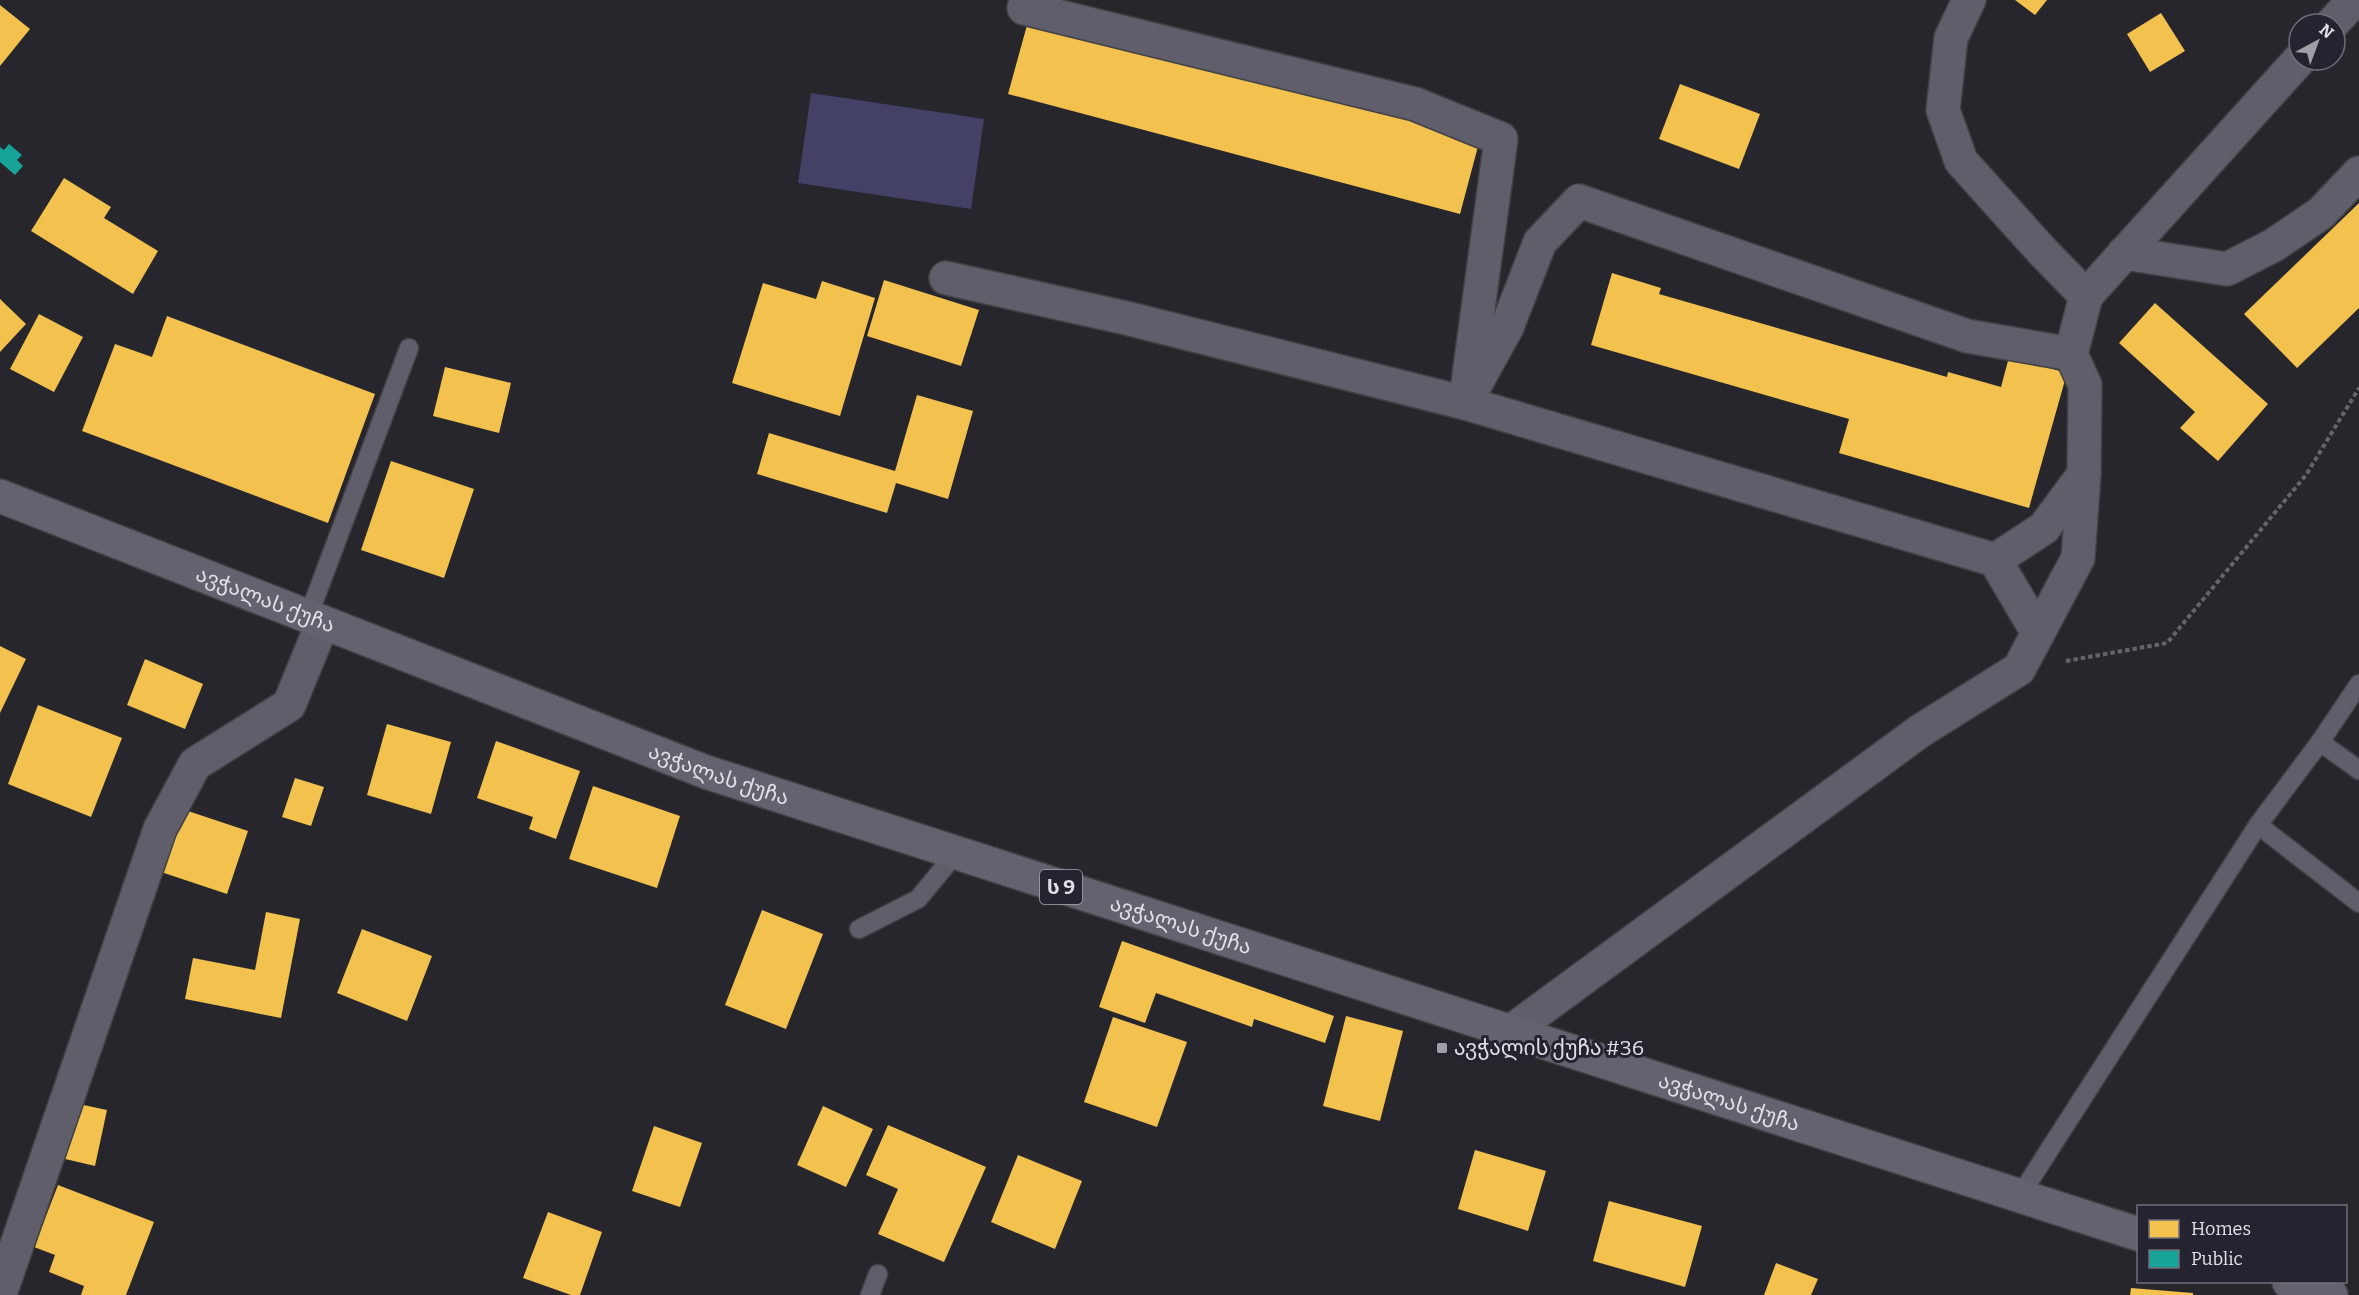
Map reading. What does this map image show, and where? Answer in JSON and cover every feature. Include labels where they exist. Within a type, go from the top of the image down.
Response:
[{"type":"highway","name":"ავჭალას ქუჩა","points":[[0,496],[706,772],[2137,1233]]},
{"type":"highway","points":[[2295,1283],[2331,1295]]},
{"type":"street","points":[[1969,0],[1951,38],[1943,110],[1961,161],[2086,296]]},
{"type":"street","points":[[2343,12],[2354,0]]},
{"type":"street","points":[[1024,8],[1415,104],[1501,139],[1465,403]]},
{"type":"street","points":[[1510,1032],[1920,731],[2019,669],[2078,558],[2084,474],[2085,385],[2071,354],[2086,296],[2288,72]]},
{"type":"street","points":[[2124,253],[2227,269],[2274,245],[2321,213],[2359,173]]},
{"type":"street","points":[[1465,403],[1507,327],[1540,242],[1579,201],[1967,336],[2071,354]]},
{"type":"street","points":[[946,278],[1126,318],[1465,403],[1995,560],[2038,633]]},
{"type":"street","points":[[1995,560],[2044,528],[2084,474]]},
{"type":"street","points":[[0,1294],[160,829],[195,764],[289,705],[315,620]]},
{"type":"lane","points":[[315,620],[409,348]]},
{"type":"lane","points":[[2019,1197],[2258,825],[2320,742],[2359,684]]},
{"type":"lane","points":[[2320,742],[2359,770]]},
{"type":"lane","points":[[2258,825],[2359,903]]},
{"type":"lane","points":[[859,929],[918,899],[956,853]]},
{"type":"lane","points":[[870,1295],[878,1274]]},
{"type":"path","points":[[2019,669],[2167,643],[2306,475],[2359,388]]},
{"type":"shaded area","points":[[811,93],[984,119],[971,209],[798,183]]},
{"type":"building: Homes","points":[[2015,0],[2047,0],[2035,15]]},
{"type":"building: Homes","points":[[0,5],[30,29],[0,66]]},
{"type":"building: Homes","points":[[2161,13],[2185,51],[2150,72],[2127,34]]},
{"type":"building: Homes","points":[[1029,18],[1480,139],[1460,214],[1008,94]]},
{"type":"building: Homes","points":[[1680,84],[1760,114],[1739,169],[1659,139]]},
{"type":"building: Homes","points":[[64,178],[111,207],[104,218],[158,251],[133,294],[31,231]]},
{"type":"building: Homes","points":[[2359,203],[2359,308],[2297,368],[2244,314]]},
{"type":"building: Homes","points":[[1612,273],[1661,288],[1659,294],[1947,377],[1948,372],[2001,387],[2009,357],[2067,373],[2029,508],[1839,453],[1849,419],[1591,345]]},
{"type":"building: Homes","points":[[884,280],[979,310],[961,366],[867,336]]},
{"type":"building: Homes","points":[[822,281],[875,298],[840,416],[732,383],[763,283],[816,299]]},
{"type":"building: Homes","points":[[0,299],[26,324],[0,352]]},
{"type":"building: Homes","points":[[2155,303],[2268,404],[2218,461],[2180,428],[2195,412],[2119,343]]},
{"type":"building: Homes","points":[[39,314],[83,337],[54,392],[10,369]]},
{"type":"building: Homes","points":[[167,316],[375,394],[328,523],[82,431],[115,344],[152,357]]},
{"type":"building: Homes","points":[[445,367],[511,383],[499,433],[433,416]]},
{"type":"building: Homes","points":[[917,395],[973,411],[948,499],[896,483],[887,513],[757,474],[769,433],[895,471]]},
{"type":"building: Homes","points":[[391,461],[474,489],[444,578],[361,550]]},
{"type":"building: Homes","points":[[0,646],[26,659],[0,713]]},
{"type":"building: Homes","points":[[145,659],[203,684],[185,729],[127,705]]},
{"type":"building: Homes","points":[[38,705],[122,738],[91,817],[8,784]]},
{"type":"building: Homes","points":[[387,724],[451,742],[431,814],[367,795]]},
{"type":"building: Homes","points":[[496,741],[580,771],[556,839],[529,829],[533,817],[477,798]]},
{"type":"building: Homes","points":[[295,778],[324,787],[311,826],[282,817]]},
{"type":"building: Homes","points":[[593,786],[680,816],[657,888],[569,859]]},
{"type":"building: Homes","points":[[182,809],[248,831],[227,894],[161,872]]},
{"type":"building: Homes","points":[[762,910],[823,934],[786,1029],[725,1005]]},
{"type":"building: Homes","points":[[266,912],[300,919],[281,1018],[185,999],[193,958],[255,970]]},
{"type":"building: Homes","points":[[362,929],[432,956],[407,1021],[337,993]]},
{"type":"building: Homes","points":[[1122,941],[1334,1016],[1325,1043],[1254,1019],[1252,1027],[1156,993],[1145,1023],[1099,1007]]},
{"type":"building: Homes","points":[[1346,1016],[1403,1031],[1380,1121],[1323,1106]]},
{"type":"building: Homes","points":[[1113,1017],[1187,1042],[1157,1127],[1084,1102]]},
{"type":"building: Homes","points":[[74,1103],[107,1110],[95,1166],[61,1158]]},
{"type":"building: Homes","points":[[823,1106],[873,1129],[846,1187],[797,1165]]},
{"type":"building: Homes","points":[[888,1125],[986,1167],[944,1262],[878,1234],[898,1189],[866,1175]]},
{"type":"building: Homes","points":[[654,1126],[702,1143],[680,1207],[632,1191]]},
{"type":"building: Homes","points":[[1475,1150],[1546,1171],[1528,1231],[1458,1209]]},
{"type":"building: Homes","points":[[1018,1155],[1082,1181],[1055,1249],[991,1222]]},
{"type":"building: Homes","points":[[58,1185],[154,1222],[126,1295],[81,1295],[84,1286],[49,1272],[55,1255],[34,1247]]},
{"type":"building: Homes","points":[[1609,1201],[1702,1226],[1685,1287],[1593,1261]]},
{"type":"building: Homes","points":[[548,1212],[602,1232],[580,1295],[571,1295],[523,1278]]},
{"type":"building: Homes","points":[[1776,1263],[1818,1279],[1811,1295],[1764,1295]]},
{"type":"building: Homes","points":[[2131,1288],[2193,1293],[2193,1295],[2130,1295]]},
{"type":"building: Public","points":[[9,144],[22,155],[17,160],[23,166],[15,175],[0,162],[0,147],[4,150]]},
{"type":"place","name":"ავჭალის ქუჩა #36","points":[[1442,1048]]}]
